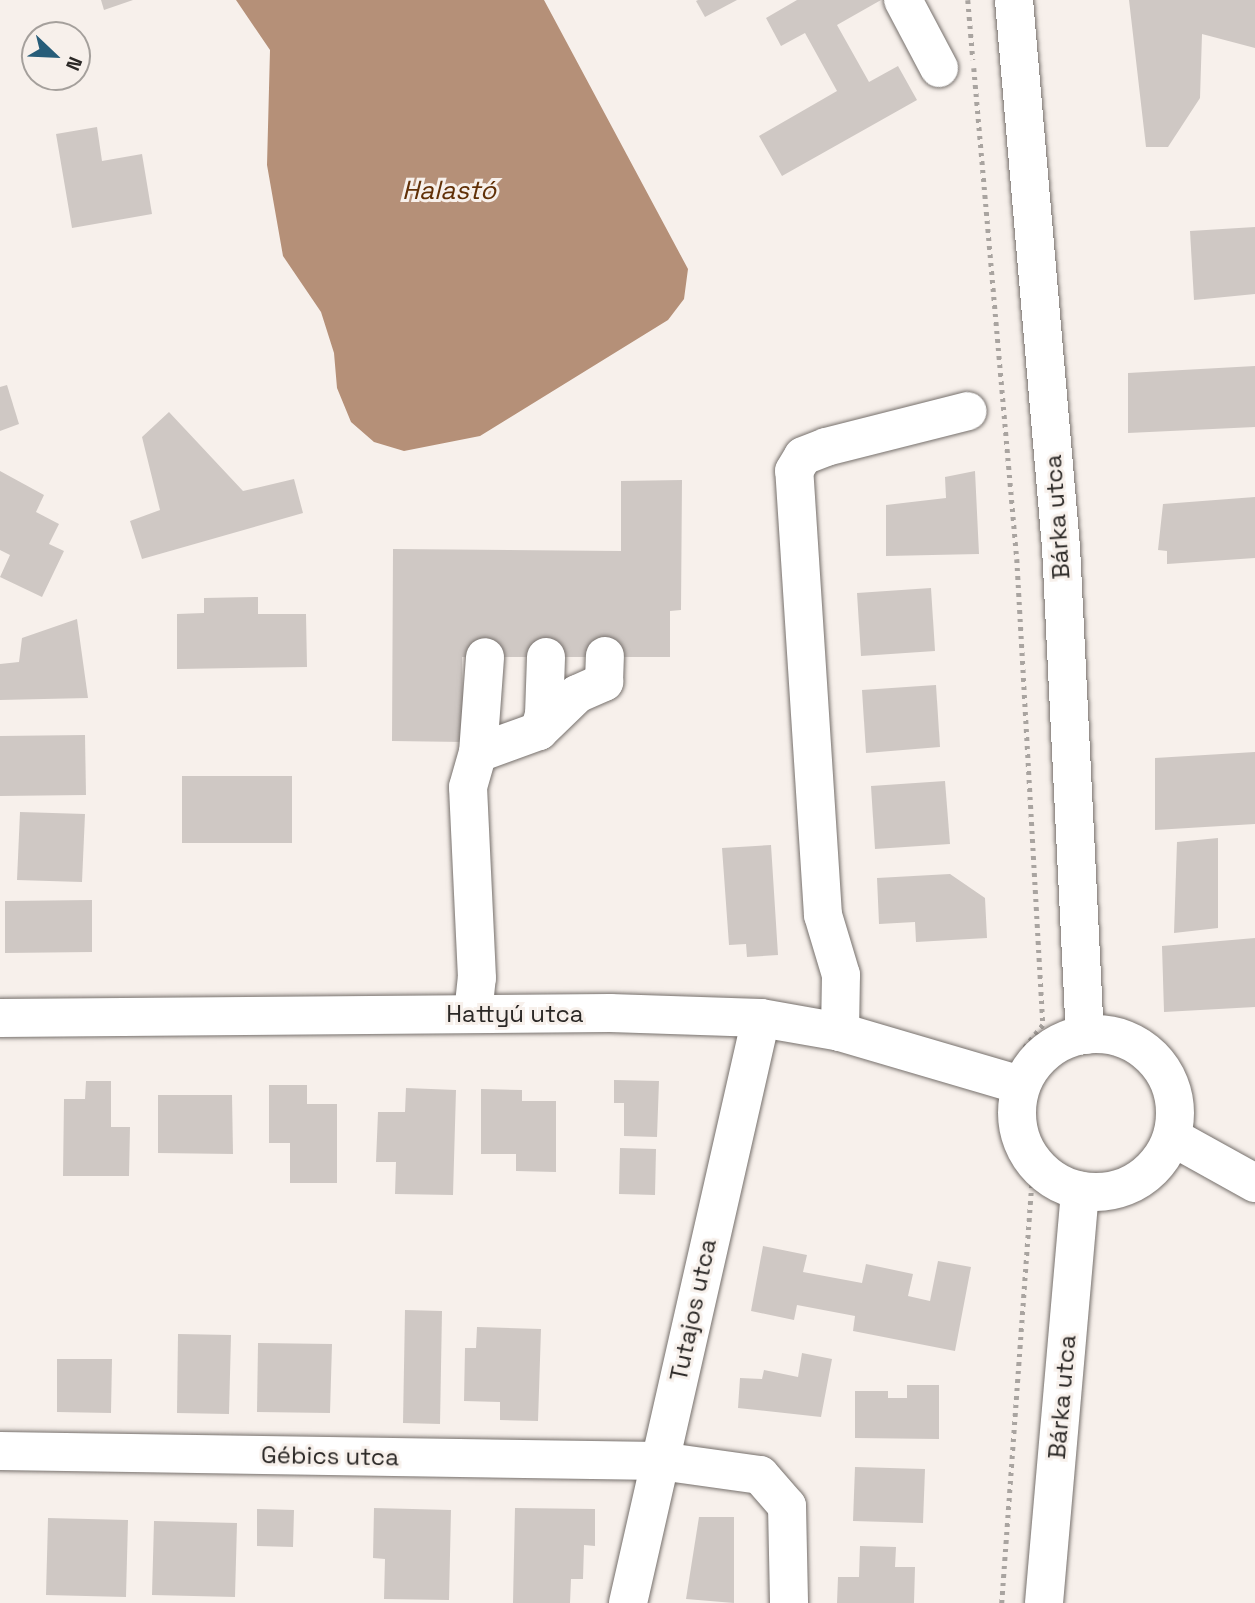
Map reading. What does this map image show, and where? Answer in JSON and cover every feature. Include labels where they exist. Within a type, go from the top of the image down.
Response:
[{"type":"street","points":[[903,0],[939,68]]},
{"type":"street","name":"Bárka utca","points":[[1014,0],[1061,547],[1085,1035]]},
{"type":"street","points":[[839,1032],[841,975],[823,915],[794,471],[803,456],[826,447],[968,411]]},
{"type":"street","points":[[478,753],[539,731],[577,694],[604,682],[605,656]]},
{"type":"street","points":[[473,1014],[477,978],[468,787],[478,753],[485,657]]},
{"type":"street","points":[[539,731],[544,715],[546,657]]},
{"type":"street","name":"Hattyú utca","points":[[0,1018],[473,1014],[761,1018],[839,1032],[1020,1085]]},
{"type":"street","name":"Tutajos utca","points":[[628,1603],[761,1018]]},
{"type":"street","points":[[1085,1035],[1110,1035],[1133,1043],[1152,1057],[1167,1077],[1174,1100],[1172,1137],[1153,1169],[1132,1184],[1107,1192],[1080,1191],[1047,1175],[1024,1147],[1017,1124],[1020,1085],[1041,1056],[1062,1042],[1085,1035]]},
{"type":"street","points":[[1172,1137],[1255,1184]]},
{"type":"street","name":"Bárka utca","points":[[1044,1603],[1080,1191]]},
{"type":"street","name":"Gébics utca","points":[[0,1451],[660,1461],[760,1475],[787,1506],[789,1603]]},
{"type":"path","points":[[968,0],[1017,559],[1042,1026]]},
{"type":"path","points":[[1002,1603],[1032,1184],[1019,1153]]},
{"type":"water","name":"Halastó","points":[[236,0],[544,0],[688,269],[684,299],[668,320],[480,436],[404,451],[374,442],[351,422],[337,388],[334,353],[321,312],[283,256],[267,165],[270,50]]},
{"type":"building","points":[[101,0],[133,0],[104,10]]},
{"type":"building","points":[[698,0],[737,0],[705,17],[696,1]]},
{"type":"building","points":[[797,0],[881,0],[837,25],[869,82],[898,66],[917,100],[782,176],[759,136],[837,91],[805,33],[781,46],[766,18]]},
{"type":"building","points":[[1129,0],[1255,0],[1255,48],[1202,34],[1200,98],[1168,147],[1146,147]]},
{"type":"building","points":[[97,127],[102,161],[142,154],[152,214],[72,228],[56,134]]},
{"type":"building","points":[[1255,227],[1255,294],[1194,300],[1190,231]]},
{"type":"building","points":[[1255,366],[1255,427],[1128,433],[1128,373]]},
{"type":"building","points":[[7,385],[19,424],[0,431],[0,387]]},
{"type":"building","points":[[169,412],[243,491],[294,479],[303,513],[142,559],[130,521],[160,510],[142,437]]},
{"type":"building","points":[[0,471],[44,495],[36,512],[59,524],[49,544],[64,551],[42,597],[0,577],[10,555],[0,550]]},
{"type":"building","points":[[975,471],[979,554],[886,556],[886,505],[946,498],[945,477]]},
{"type":"building","points":[[682,480],[681,610],[670,611],[670,657],[462,657],[464,742],[392,741],[393,549],[621,551],[621,481]]},
{"type":"building","points":[[1255,497],[1255,558],[1167,564],[1167,551],[1158,550],[1163,504]]},
{"type":"building","points":[[931,588],[935,651],[861,656],[857,593]]},
{"type":"building","points":[[258,597],[258,614],[306,614],[307,667],[177,669],[177,614],[204,613],[204,598]]},
{"type":"building","points":[[77,619],[88,698],[0,700],[0,664],[19,662],[22,638]]},
{"type":"building","points":[[936,685],[940,747],[866,753],[862,690]]},
{"type":"building","points":[[85,735],[86,795],[0,796],[0,736]]},
{"type":"building","points":[[1255,752],[1255,824],[1155,830],[1155,758]]},
{"type":"building","points":[[182,776],[292,776],[292,843],[182,843]]},
{"type":"building","points":[[945,781],[950,844],[875,849],[871,786]]},
{"type":"building","points":[[20,812],[85,814],[82,882],[17,880]]},
{"type":"building","points":[[1218,838],[1218,928],[1174,933],[1177,842]]},
{"type":"building","points":[[771,845],[778,955],[747,957],[746,944],[729,945],[722,848]]},
{"type":"building","points":[[950,874],[985,898],[987,938],[916,942],[915,922],[879,924],[877,878]]},
{"type":"building","points":[[92,900],[92,952],[5,953],[5,901]]},
{"type":"building","points":[[1255,938],[1255,1007],[1164,1012],[1162,946]]},
{"type":"building","points":[[614,1080],[659,1081],[657,1137],[624,1136],[624,1103],[614,1103]]},
{"type":"building","points":[[86,1081],[111,1081],[111,1127],[130,1127],[129,1176],[63,1176],[64,1099],[85,1099]]},
{"type":"building","points":[[269,1085],[307,1085],[307,1104],[337,1104],[337,1183],[290,1183],[290,1143],[269,1143]]},
{"type":"building","points":[[406,1088],[456,1090],[453,1195],[395,1194],[396,1162],[376,1162],[378,1112],[405,1112]]},
{"type":"building","points":[[481,1089],[522,1090],[522,1101],[556,1101],[556,1172],[516,1171],[516,1154],[481,1154]]},
{"type":"building","points":[[158,1095],[232,1095],[233,1154],[158,1153]]},
{"type":"building","points":[[620,1148],[656,1149],[655,1195],[619,1194]]},
{"type":"building","points":[[763,1246],[807,1255],[803,1272],[862,1283],[866,1264],[913,1274],[908,1296],[930,1301],[938,1261],[971,1267],[955,1351],[853,1331],[855,1316],[797,1305],[794,1320],[751,1311]]},
{"type":"building","points":[[405,1310],[442,1311],[440,1424],[403,1423]]},
{"type":"building","points":[[477,1327],[541,1329],[538,1421],[500,1420],[500,1402],[464,1401],[465,1348],[476,1348]]},
{"type":"building","points":[[178,1334],[231,1335],[229,1414],[177,1413]]},
{"type":"building","points":[[258,1343],[332,1344],[330,1413],[257,1412]]},
{"type":"building","points":[[802,1353],[832,1359],[821,1417],[738,1408],[740,1378],[762,1379],[764,1370],[798,1377]]},
{"type":"building","points":[[57,1359],[112,1359],[111,1413],[57,1412]]},
{"type":"building","points":[[907,1385],[939,1385],[939,1439],[855,1438],[855,1391],[888,1391],[888,1398],[907,1398]]},
{"type":"building","points":[[855,1467],[925,1469],[923,1523],[853,1521]]},
{"type":"building","points":[[374,1508],[451,1510],[449,1600],[384,1599],[385,1559],[373,1558]]},
{"type":"building","points":[[515,1508],[595,1509],[595,1546],[584,1545],[583,1579],[571,1579],[570,1603],[513,1603]]},
{"type":"building","points":[[257,1509],[294,1510],[293,1547],[257,1546]]},
{"type":"building","points":[[699,1517],[734,1517],[734,1603],[686,1599]]},
{"type":"building","points":[[48,1518],[128,1520],[126,1597],[46,1595]]},
{"type":"building","points":[[154,1521],[237,1523],[235,1597],[152,1595]]},
{"type":"building","points":[[860,1546],[896,1547],[895,1567],[915,1567],[914,1603],[837,1603],[838,1577],[859,1577]]}]
